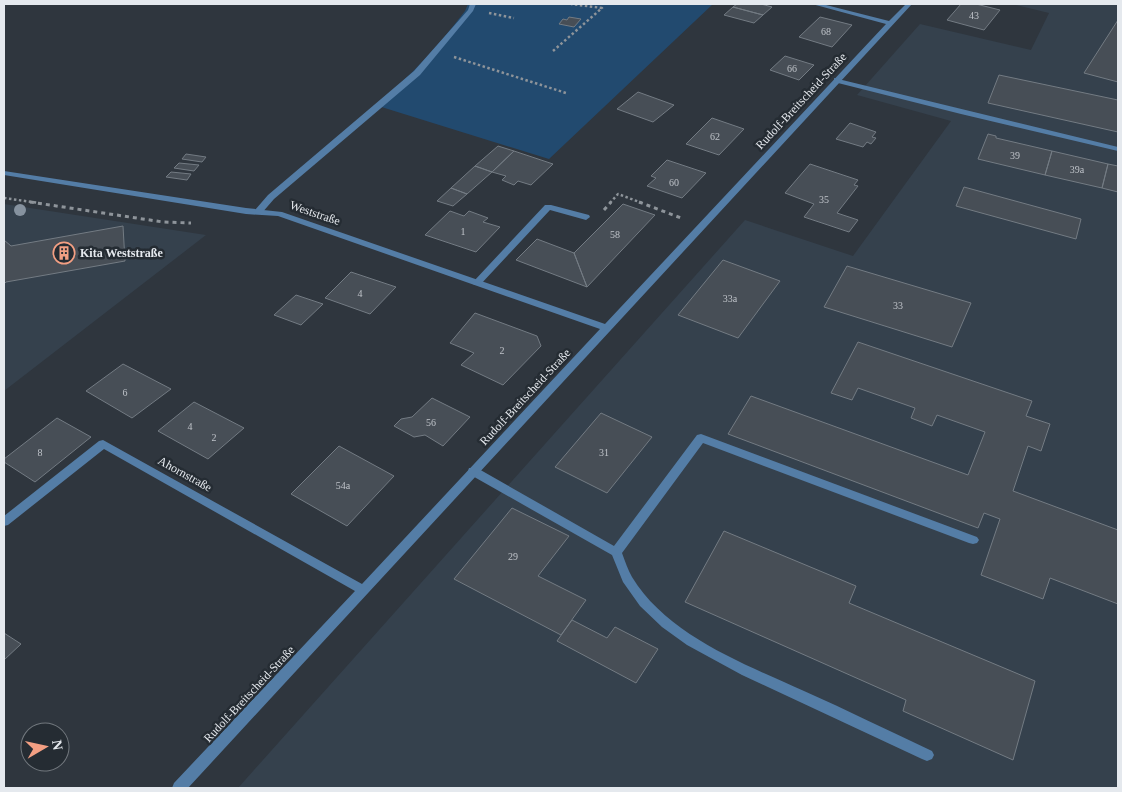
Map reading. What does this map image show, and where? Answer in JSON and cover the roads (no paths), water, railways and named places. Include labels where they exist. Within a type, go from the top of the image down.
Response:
[{"type":"street","points":[[815,4],[889,23]]},
{"type":"street","name":"Rudolf-Breitscheid-Straße","points":[[179,788],[889,23],[910,4]]},
{"type":"street","points":[[258,212],[271,197],[410,80],[436,52],[472,7]]},
{"type":"street","points":[[837,80],[961,112],[1118,149]]},
{"type":"street","name":"Weststraße","points":[[4,174],[279,214],[606,328]]},
{"type":"street","points":[[476,283],[548,207],[586,217]]},
{"type":"street","points":[[616,552],[701,438],[973,540]]},
{"type":"street","name":"Ahornstraße","points":[[4,522],[103,444],[363,590]]},
{"type":"street","points":[[473,471],[616,552],[620,568],[644,602],[660,618],[707,652],[927,756]]},
{"type":"place","name":"Kita Weststraße","points":[[64,253]]}]
